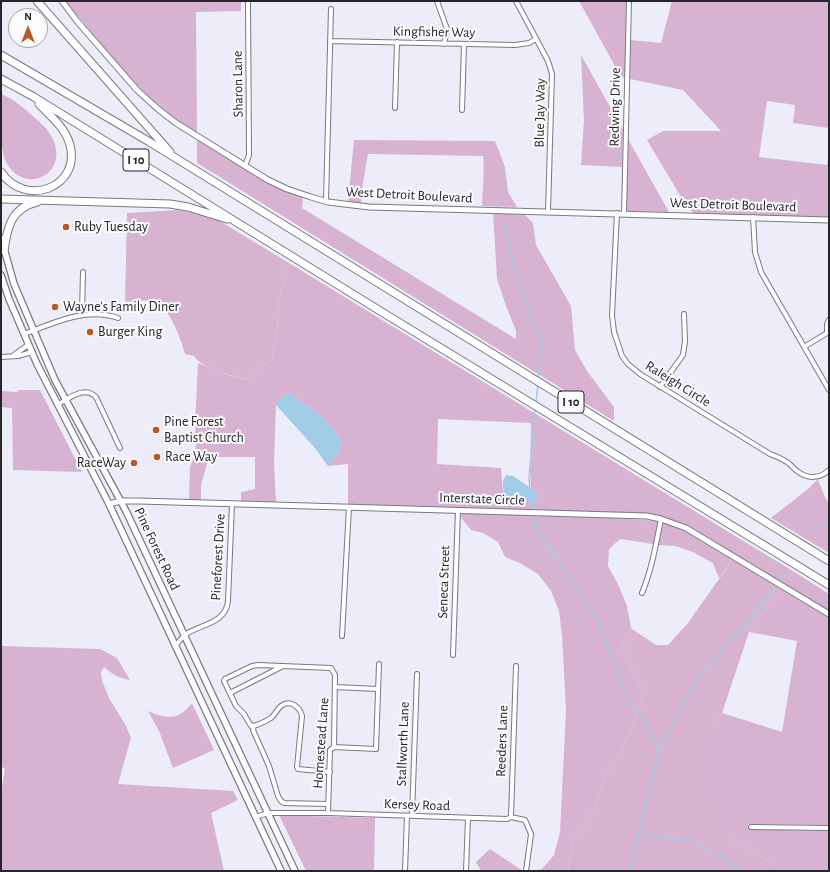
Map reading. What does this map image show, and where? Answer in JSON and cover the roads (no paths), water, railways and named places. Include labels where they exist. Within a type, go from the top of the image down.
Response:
[{"type":"highway","points":[[37,1],[165,148],[182,163]]},
{"type":"highway","name":"I 10","points":[[1,55],[182,163],[829,561]]},
{"type":"highway","name":"I 10","points":[[1,79],[829,586]]},
{"type":"highway","points":[[1,172],[16,187],[36,191],[46,190],[55,185],[63,178],[68,170],[71,152],[65,134],[58,123],[34,98]]},
{"type":"highway","points":[[1,199],[170,204],[188,207],[238,223]]},
{"type":"highway","points":[[4,251],[9,226],[18,211],[30,204],[52,201]]},
{"type":"main road","name":"Pine Forest Road","points":[[1,239],[14,284],[55,380],[121,501],[295,871]]},
{"type":"main road","name":"Pine Forest Road","points":[[1,274],[28,345],[57,405],[109,504],[281,871]]},
{"type":"street","name":"West Detroit Boulevard","points":[[62,1],[77,21],[137,90],[150,103],[176,123],[245,166],[287,189],[326,201],[369,207],[829,220]]},
{"type":"street","name":"Sharon Lane","points":[[245,166],[249,155],[248,1]]},
{"type":"street","points":[[437,1],[446,24],[447,34],[444,44]]},
{"type":"street","name":"Blue Jay Way","points":[[516,1],[548,61],[552,74],[548,211]]},
{"type":"street","name":"Redwing Drive","points":[[624,214],[629,1]]},
{"type":"street","points":[[326,201],[331,9]]},
{"type":"street","name":"Kingfisher Way","points":[[330,41],[516,46],[529,43],[536,39]]},
{"type":"street","points":[[396,108],[397,42]]},
{"type":"street","points":[[462,110],[464,44]]},
{"type":"street","name":"Raleigh Circle","points":[[617,214],[612,314],[616,340],[622,356],[628,364],[660,387],[770,454],[786,461],[802,475],[817,477],[829,470]]},
{"type":"street","points":[[753,217],[753,242],[759,267],[829,390]]},
{"type":"street","points":[[82,314],[83,272]]},
{"type":"street","points":[[24,334],[82,314],[104,315],[118,318]]},
{"type":"street","points":[[660,387],[683,355],[685,341],[684,314]]},
{"type":"street","points":[[804,347],[828,333],[827,324],[829,320]]},
{"type":"street","points":[[10,356],[19,352],[28,345]]},
{"type":"street","points":[[1,357],[18,356],[32,352]]},
{"type":"street","points":[[57,405],[81,392],[93,394],[96,397],[120,448]]},
{"type":"street","name":"Interstate Circle","points":[[109,504],[121,501],[647,516],[661,519],[686,528],[829,614]]},
{"type":"street","name":"Pineforest Drive","points":[[185,635],[217,620],[226,610],[228,600],[232,504]]},
{"type":"street","points":[[342,636],[349,507]]},
{"type":"street","name":"Seneca Street","points":[[453,655],[458,510]]},
{"type":"street","points":[[642,593],[648,578],[661,519]]},
{"type":"street","points":[[175,646],[185,635]]},
{"type":"street","points":[[334,747],[376,749],[379,664]]},
{"type":"street","points":[[254,726],[251,726],[244,714],[236,706],[224,681],[252,666],[281,667]]},
{"type":"street","name":"Reeders Lane","points":[[511,818],[516,666]]},
{"type":"street","points":[[230,693],[281,667]]},
{"type":"street","name":"Homestead Lane","points":[[281,667],[331,668],[336,675],[334,747],[330,750],[328,813]]},
{"type":"street","name":"Stallworth Lane","points":[[405,871],[410,816],[417,674]]},
{"type":"street","points":[[335,687],[378,689]]},
{"type":"street","points":[[254,726],[271,718],[281,705],[288,703],[295,705],[300,710],[302,716],[298,769],[330,772]]},
{"type":"street","points":[[254,726],[253,730],[267,761],[281,801],[284,803],[328,804]]},
{"type":"street","name":"Kersey Road","points":[[256,818],[268,813],[328,813],[511,818],[525,820],[531,834],[526,871]]},
{"type":"street","points":[[466,871],[468,818]]},
{"type":"street","points":[[751,827],[829,828]]},
{"type":"water","points":[[289,393],[326,420],[342,443],[338,453],[328,466],[315,448],[276,405],[279,400]]},
{"type":"water","points":[[506,475],[513,476],[535,491],[538,497],[536,502],[504,503],[503,481]]},
{"type":"waterway","points":[[504,224],[521,288],[541,342],[538,378]]},
{"type":"waterway","points":[[536,402],[538,384]]},
{"type":"waterway","points":[[530,490],[529,478],[535,408]]},
{"type":"waterway","points":[[532,502],[535,529],[564,568],[599,622],[625,693],[649,727],[659,750]]},
{"type":"waterway","points":[[814,530],[829,519]]},
{"type":"waterway","points":[[629,871],[659,750],[699,676],[754,615],[786,571]]},
{"type":"waterway","points":[[640,835],[661,836],[695,842],[745,871]]},
{"type":"place","name":"Ruby Tuesday","points":[[66,227]]},
{"type":"place","name":"Wayne's Family Diner","points":[[55,307]]},
{"type":"place","name":"Burger King","points":[[90,332]]},
{"type":"place","name":"Pine Forest Baptist Church","points":[[156,430]]},
{"type":"place","name":"Race Way","points":[[157,457]]},
{"type":"place","name":"RaceWay","points":[[134,463]]}]
